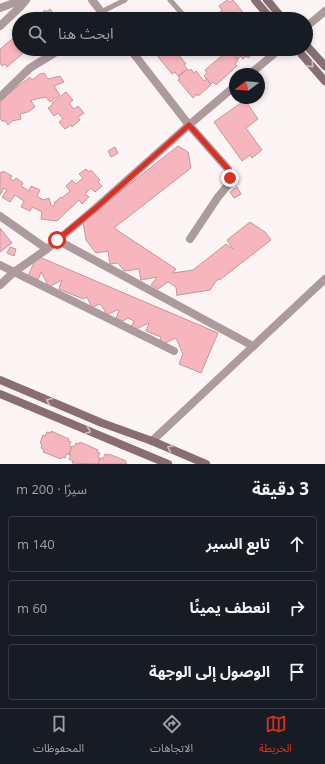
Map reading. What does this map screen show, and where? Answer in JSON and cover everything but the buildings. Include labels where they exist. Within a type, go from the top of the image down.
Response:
[{"type":"street","points":[[0,8],[22,0]]},
{"type":"street","points":[[15,12],[26,0]]},
{"type":"street","points":[[92,0],[101,12]]},
{"type":"street","points":[[255,0],[265,12]]},
{"type":"street","points":[[267,0],[277,12]]},
{"type":"street","points":[[313,21],[325,11]]},
{"type":"street","points":[[0,26],[12,15]]},
{"type":"street","points":[[313,53],[325,66]]},
{"type":"street","points":[[0,96],[30,68],[50,56]]},
{"type":"street","points":[[135,56],[189,125],[228,169],[230,178],[228,185],[218,197],[190,239]]},
{"type":"street","points":[[257,68],[272,56]]},
{"type":"street","points":[[303,56],[325,80]]},
{"type":"street","points":[[0,285],[14,272],[47,249],[97,207],[229,91]]},
{"type":"street","points":[[0,216],[47,249]]},
{"type":"street","points":[[57,240],[253,346]]},
{"type":"street","points":[[0,265],[174,351]]},
{"type":"street","points":[[152,441],[325,279]]},
{"type":"street","points":[[0,380],[206,464]]},
{"type":"street","points":[[0,394],[168,464]]},
{"type":"lane","points":[[101,12],[125,0]]},
{"type":"lane","points":[[170,0],[180,12]]},
{"type":"route","points":[[57,240],[97,207],[189,125],[228,169],[230,178]]}]
